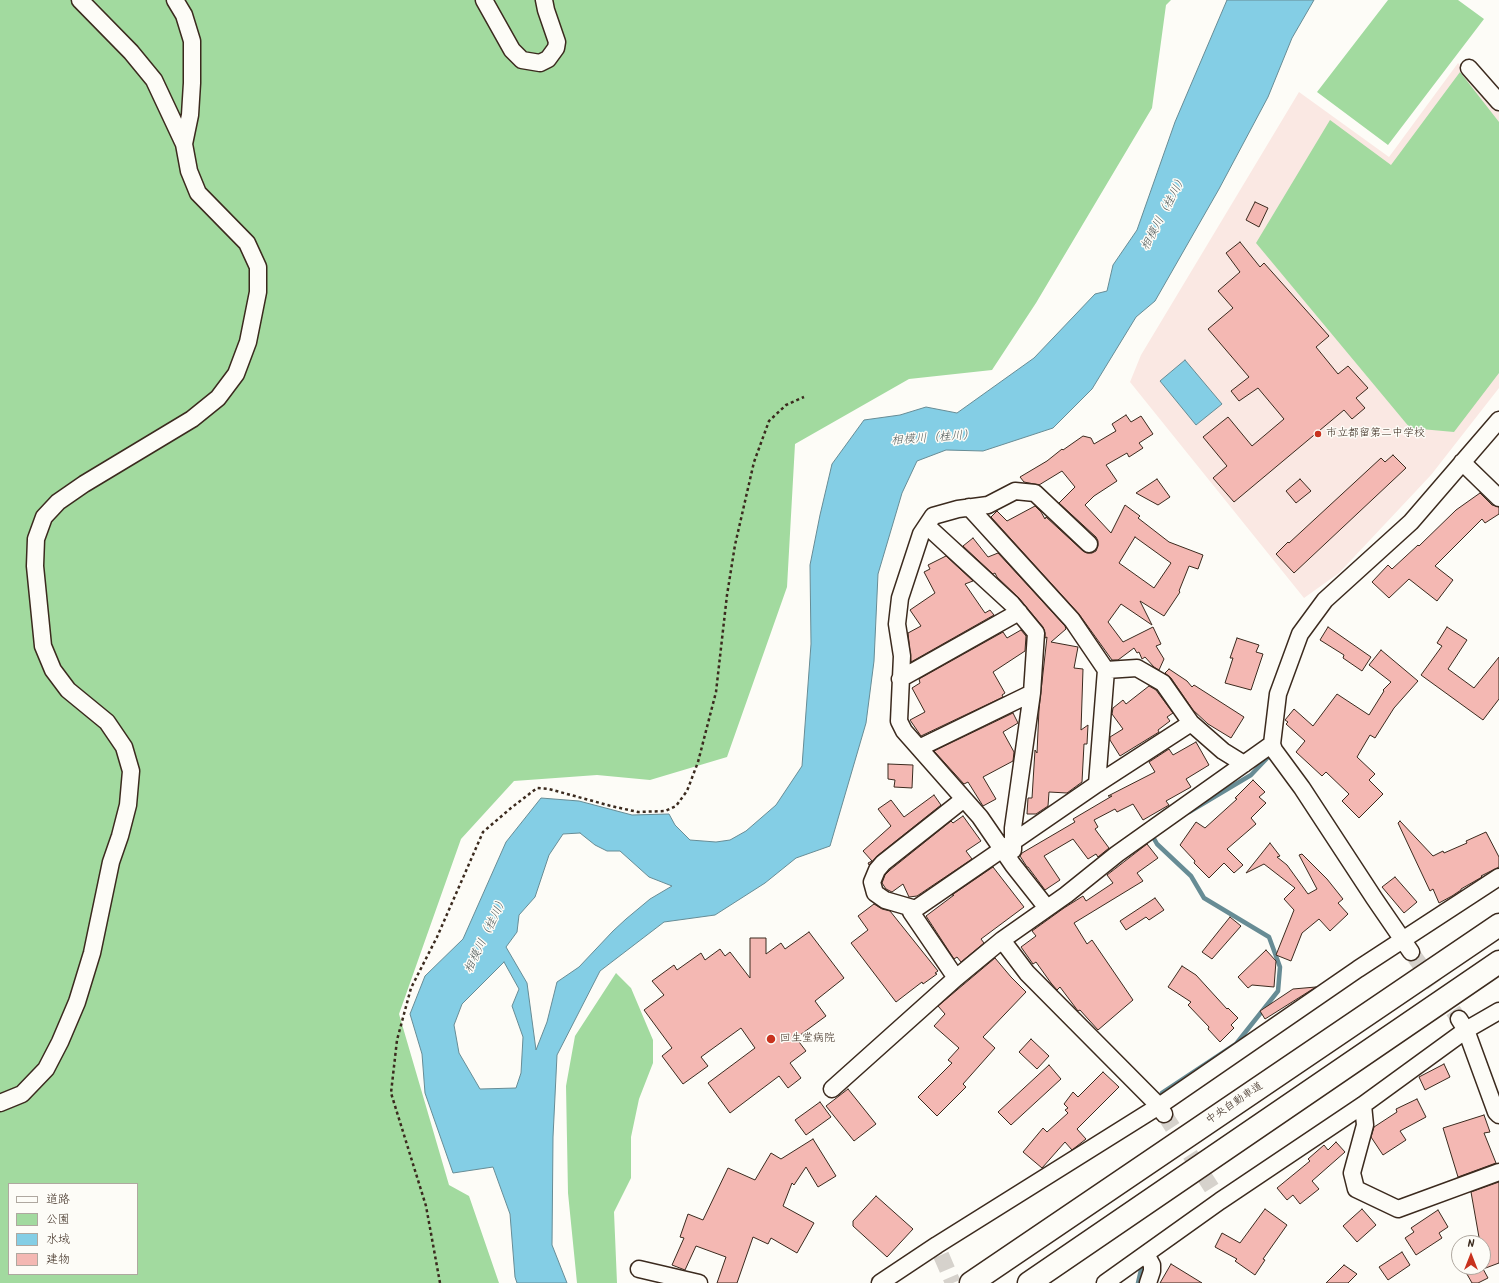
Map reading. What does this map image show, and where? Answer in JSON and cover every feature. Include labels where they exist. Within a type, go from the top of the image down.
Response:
[{"type":"highway","name":"中央自動車道","points":[[971,1283],[1499,925]]},
{"type":"highway","points":[[1029,1283],[1499,962]]},
{"type":"street","points":[[0,1103],[22,1094],[46,1069],[60,1042],[77,1002],[92,953],[111,862],[128,806],[131,772],[124,747],[107,722],[68,690],[53,670],[43,646],[35,566],[36,539],[44,517],[58,502],[84,484],[192,418],[218,398],[236,374],[248,342],[258,292],[258,267],[247,243],[198,193],[189,171],[184,144],[154,80],[131,52],[80,0]]},
{"type":"street","points":[[175,0],[184,15],[192,41],[190,115],[184,144]]},
{"type":"street","points":[[484,0],[512,50],[522,60],[540,63],[548,59],[556,48],[557,42],[544,0]]},
{"type":"street","points":[[1468,68],[1499,102]]},
{"type":"street","points":[[1407,946],[1272,744],[1278,694],[1300,634],[1325,600],[1411,522],[1499,420]]},
{"type":"street","points":[[1462,462],[1499,498]]},
{"type":"street","points":[[1047,908],[1013,865],[1008,846],[980,817],[904,731],[899,721],[902,656],[897,624],[900,598],[921,534],[933,516],[958,509],[988,505],[1015,491],[1035,493],[1089,544]]},
{"type":"street","points":[[969,507],[1072,620],[1106,670],[1097,784]]},
{"type":"street","points":[[927,526],[1012,604],[1036,633],[1032,693],[1013,828],[1008,846]]},
{"type":"street","points":[[900,679],[1019,612]]},
{"type":"street","points":[[1106,670],[1137,668],[1162,683],[1191,723],[1223,751],[1244,764]]},
{"type":"street","points":[[919,748],[1032,693]]},
{"type":"street","points":[[956,978],[911,912],[1097,784],[1191,723]]},
{"type":"street","points":[[832,1089],[956,978],[1002,940],[1066,895],[1117,854],[1272,744]]},
{"type":"street","points":[[916,909],[885,900],[875,893],[872,882],[877,870],[883,863],[964,799]]},
{"type":"street","points":[[880,1283],[939,1250],[1162,1110],[1358,969],[1407,946],[1499,877]]},
{"type":"street","points":[[1002,940],[1028,973],[1162,1110]]},
{"type":"street","points":[[1105,1283],[1146,1254],[1217,1195],[1363,1106],[1463,1025],[1499,1011]]},
{"type":"street","points":[[1463,1025],[1496,1112],[1499,1116]]},
{"type":"street","points":[[1363,1106],[1365,1125],[1352,1173],[1356,1189],[1398,1209],[1499,1172]]},
{"type":"street","points":[[1146,1254],[1152,1264],[1152,1271],[1148,1283]]},
{"type":"street","points":[[639,1269],[699,1283]]},
{"type":"path","points":[[440,1283],[426,1206],[391,1093],[397,1040],[411,988],[437,937],[483,832],[537,788],[549,789],[638,812],[665,811],[676,806],[687,791],[698,762],[716,692],[727,595],[735,545],[754,462],[769,421],[786,404],[804,397]]},
{"type":"shaded area","points":[[1458,63],[1499,111],[1499,388],[1431,475],[1339,573],[1304,598],[1130,382],[1141,355],[1299,92],[1389,157]]},
{"type":"green space","points":[[0,0],[1171,0],[1166,5],[1152,108],[1036,303],[992,370],[909,379],[795,444],[787,587],[727,757],[650,780],[597,775],[514,781],[461,839],[399,1014],[449,1185],[469,1196],[499,1283],[0,1283]]},
{"type":"green space","points":[[1388,0],[1458,0],[1484,19],[1388,145],[1317,92]]},
{"type":"green space","points":[[1460,72],[1499,122],[1499,373],[1454,432],[1410,428],[1256,243],[1330,120],[1391,165]]},
{"type":"green space","points":[[616,973],[631,988],[653,1040],[653,1063],[639,1099],[631,1137],[631,1178],[614,1212],[617,1283],[577,1283],[568,1193],[566,1086],[575,1036]]},
{"type":"water","name":"相模川（桂川）","points":[[1227,0],[1314,0],[1292,38],[1268,97],[1219,189],[1155,301],[1136,317],[1092,389],[1053,428],[983,451],[946,450],[917,461],[902,493],[878,574],[874,661],[866,723],[830,846],[796,858],[765,883],[715,915],[664,922],[600,971],[557,1055],[553,1137],[552,1245],[567,1283],[517,1283],[515,1277],[510,1214],[493,1167],[453,1173],[425,1093],[422,1054],[410,1014],[425,976],[463,939],[506,842],[541,798],[579,801],[632,815],[669,814],[675,825],[690,840],[716,842],[730,840],[746,831],[776,805],[802,766],[811,644],[810,565],[832,464],[864,420],[900,415],[926,407],[957,413],[1034,358],[1095,294],[1107,291],[1113,265],[1137,230],[1175,122]],"holes":[[[580,833],[595,845],[607,851],[620,851],[649,877],[672,886],[650,899],[626,919],[579,967],[557,982],[547,1022],[536,1050],[527,983],[506,947],[517,932],[519,915],[535,897],[549,855],[563,834]],[[504,962],[519,989],[512,1006],[523,1037],[521,1073],[516,1088],[480,1089],[459,1053],[454,1025],[462,1004]]]},
{"type":"water","points":[[1185,360],[1222,404],[1196,425],[1160,381]]},
{"type":"building","points":[[1255,202],[1268,208],[1259,227],[1246,220]]},
{"type":"building","points":[[1240,242],[1260,267],[1264,263],[1329,336],[1316,347],[1338,374],[1348,366],[1368,388],[1356,398],[1365,408],[1352,419],[1344,410],[1234,502],[1213,478],[1227,466],[1203,437],[1228,417],[1252,446],[1284,419],[1258,388],[1239,401],[1231,391],[1249,377],[1208,329],[1233,308],[1218,291],[1240,272],[1226,253]]},
{"type":"building","points":[[1126,415],[1131,422],[1141,416],[1153,434],[1139,443],[1143,448],[1129,457],[1127,453],[1106,465],[1117,481],[1094,496],[1085,505],[1111,533],[1125,505],[1140,516],[1138,518],[1169,542],[1203,555],[1198,569],[1189,566],[1179,591],[1180,592],[1164,616],[1140,601],[1152,625],[1121,604],[1108,622],[1123,642],[1153,627],[1161,644],[1156,646],[1164,659],[1159,670],[1154,667],[1145,657],[1142,659],[1139,652],[1137,653],[1134,648],[1118,660],[1112,660],[1079,614],[991,517],[997,511],[1007,521],[1035,506],[1045,519],[1046,517],[1083,551],[1092,553],[1096,551],[1098,541],[1096,537],[1059,503],[1075,487],[1062,471],[1039,485],[1024,482],[1020,477],[1047,461],[1062,449],[1063,450],[1083,436],[1091,438],[1094,444],[1116,431],[1112,424]],"holes":[[[1135,537],[1171,563],[1154,588],[1119,563]]]},
{"type":"building","points":[[1393,455],[1406,468],[1294,573],[1276,554],[1381,458],[1385,462]]},
{"type":"building","points":[[1157,479],[1170,497],[1158,505],[1136,493]]},
{"type":"building","points":[[1300,479],[1311,491],[1296,503],[1286,491]]},
{"type":"building","points":[[1480,493],[1492,505],[1499,507],[1499,514],[1485,523],[1482,519],[1435,566],[1453,580],[1437,601],[1409,579],[1389,598],[1372,582],[1388,565],[1392,569],[1418,545],[1419,546],[1456,510]]},
{"type":"building","points":[[973,538],[988,557],[998,553],[1065,626],[1066,629],[1051,642],[1078,647],[1074,668],[1083,669],[1081,730],[1088,725],[1087,744],[1084,744],[1082,782],[1067,793],[1049,792],[1048,806],[1036,814],[1027,814],[1028,798],[1032,798],[1035,750],[1037,753],[1039,709],[1047,637],[1045,638],[1043,627],[1019,598],[997,577],[995,573],[993,574],[963,546]]},
{"type":"building","points":[[946,556],[973,581],[965,584],[985,613],[990,610],[994,615],[911,662],[908,633],[921,626],[910,610],[935,593],[924,572],[930,569],[928,565]]},
{"type":"building","points":[[1328,627],[1371,657],[1362,671],[1343,658],[1344,655],[1320,640]]},
{"type":"building","points":[[1447,627],[1467,640],[1448,669],[1474,688],[1499,657],[1499,699],[1483,720],[1421,675],[1442,646],[1437,643]]},
{"type":"building","points":[[1021,630],[1026,636],[1025,651],[993,672],[1005,693],[1002,695],[1003,697],[921,736],[910,720],[925,712],[912,688],[920,683],[919,679],[1003,632],[1007,638]]},
{"type":"building","points":[[1237,638],[1259,645],[1256,652],[1263,654],[1251,690],[1225,683],[1233,658],[1230,658]]},
{"type":"building","points":[[1381,650],[1418,681],[1394,708],[1375,738],[1370,735],[1357,757],[1375,774],[1369,780],[1383,794],[1359,818],[1342,801],[1349,794],[1326,772],[1322,776],[1296,752],[1305,741],[1286,724],[1288,722],[1285,720],[1294,709],[1313,726],[1337,694],[1369,715],[1384,691],[1383,690],[1391,682],[1369,665]]},
{"type":"building","points":[[1169,669],[1187,681],[1192,687],[1194,685],[1244,717],[1231,738],[1208,724],[1193,710],[1171,678],[1165,673]]},
{"type":"building","points":[[1149,686],[1156,690],[1173,713],[1167,717],[1170,721],[1158,730],[1159,732],[1120,756],[1110,740],[1110,737],[1123,729],[1112,714],[1113,708],[1123,700],[1126,704]]},
{"type":"building","points":[[1013,713],[1018,723],[1003,732],[1014,752],[1013,761],[983,777],[996,799],[983,806],[968,782],[964,784],[934,751]]},
{"type":"building","points":[[1196,742],[1209,765],[1186,779],[1191,787],[1166,801],[1169,805],[1143,820],[1133,804],[1117,812],[1115,809],[1094,820],[1098,827],[1095,829],[1109,848],[1098,857],[1096,854],[1088,859],[1073,839],[1044,856],[1060,880],[1045,890],[1020,856],[1022,853],[1075,822],[1073,819],[1112,796],[1108,796],[1155,772],[1149,762],[1169,749],[1173,755]]},
{"type":"building","points":[[888,764],[913,765],[912,788],[894,787],[895,780],[888,779]]},
{"type":"building","points":[[1253,780],[1265,792],[1259,797],[1266,803],[1251,818],[1256,824],[1227,849],[1243,865],[1234,873],[1224,863],[1209,878],[1194,863],[1195,861],[1180,845],[1196,822],[1205,828],[1237,799],[1235,798]]},
{"type":"building","points":[[934,795],[941,805],[877,856],[869,865],[868,863],[872,861],[863,851],[891,826],[878,809],[891,800],[904,817]]},
{"type":"building","points":[[963,816],[981,841],[966,851],[972,859],[917,896],[909,897],[903,884],[892,892],[886,889],[882,883],[885,875],[890,870],[951,821],[953,823]]},
{"type":"building","points":[[1400,821],[1433,856],[1467,843],[1466,841],[1486,832],[1499,857],[1499,867],[1481,876],[1482,877],[1439,903],[1433,889],[1430,891],[1398,823]]},
{"type":"building","points":[[1270,843],[1280,856],[1277,857],[1287,865],[1308,894],[1317,889],[1299,855],[1302,854],[1327,879],[1343,899],[1338,903],[1348,914],[1330,931],[1319,919],[1302,933],[1291,961],[1276,955],[1294,910],[1284,899],[1295,888],[1264,864],[1246,873]]},
{"type":"building","points":[[1147,844],[1158,858],[1137,873],[1143,881],[1074,923],[1087,944],[1092,940],[1133,1000],[1098,1030],[1080,1010],[1078,1011],[1060,987],[1057,990],[1036,962],[1033,964],[1021,947],[1036,936],[1032,931],[1064,908],[1083,896],[1086,901],[1113,883],[1107,875]]},
{"type":"building","points":[[993,867],[1024,907],[981,939],[984,943],[961,962],[957,957],[954,959],[926,916],[954,895],[952,895]]},
{"type":"building","points":[[1395,877],[1417,902],[1404,913],[1382,887]]},
{"type":"building","points":[[1155,898],[1164,910],[1149,920],[1146,917],[1126,930],[1120,921]]},
{"type":"building","points":[[874,904],[882,909],[890,911],[938,971],[935,973],[937,974],[923,984],[922,982],[896,1002],[851,943],[868,930],[858,916]]},
{"type":"building","points":[[1230,917],[1241,926],[1212,959],[1202,952]]},
{"type":"building","points":[[809,932],[844,978],[815,1001],[826,1016],[796,1038],[806,1051],[790,1063],[801,1078],[788,1088],[779,1076],[730,1113],[708,1083],[755,1048],[741,1028],[701,1057],[708,1066],[683,1084],[662,1056],[672,1048],[644,1010],[664,995],[652,981],[674,965],[677,970],[701,953],[705,960],[720,949],[725,956],[730,952],[750,978],[750,938],[766,938],[766,954],[781,943],[785,949]]},
{"type":"building","points":[[1266,950],[1276,961],[1274,987],[1252,985],[1248,988],[1238,977]]},
{"type":"building","points":[[995,958],[1026,992],[983,1037],[995,1048],[963,1084],[966,1087],[937,1116],[918,1097],[952,1063],[948,1060],[959,1048],[934,1026],[945,1014],[938,1006]]},
{"type":"building","points":[[1182,966],[1196,975],[1227,1009],[1228,1008],[1238,1018],[1231,1025],[1234,1028],[1220,1042],[1208,1029],[1209,1027],[1188,1005],[1191,1002],[1168,987]]},
{"type":"building","points":[[1316,987],[1265,1019],[1260,1011],[1293,989]]},
{"type":"building","points":[[1031,1039],[1049,1056],[1037,1069],[1019,1052]]},
{"type":"building","points":[[1444,1064],[1450,1077],[1425,1090],[1419,1077]]},
{"type":"building","points":[[1049,1065],[1061,1079],[1011,1125],[998,1112]]},
{"type":"building","points":[[1103,1072],[1119,1087],[1077,1129],[1086,1139],[1072,1150],[1065,1142],[1042,1168],[1023,1152],[1043,1128],[1047,1132],[1068,1113],[1065,1110],[1068,1108],[1064,1104],[1073,1092],[1078,1097]]},
{"type":"building","points":[[848,1089],[876,1124],[854,1141],[826,1106]]},
{"type":"building","points":[[1417,1099],[1426,1117],[1400,1131],[1406,1140],[1383,1155],[1371,1137],[1374,1127],[1397,1112],[1396,1109]]},
{"type":"building","points":[[820,1102],[831,1117],[806,1135],[795,1120]]},
{"type":"building","points":[[1484,1115],[1490,1132],[1484,1133],[1496,1163],[1458,1177],[1443,1128]]},
{"type":"building","points":[[813,1139],[836,1176],[818,1187],[806,1167],[794,1185],[792,1183],[783,1206],[814,1223],[797,1253],[771,1238],[768,1244],[753,1237],[737,1283],[717,1283],[726,1257],[696,1246],[685,1270],[672,1265],[684,1238],[680,1237],[688,1214],[703,1220],[728,1168],[755,1180],[771,1153],[781,1159]]},
{"type":"building","points":[[1336,1142],[1345,1152],[1312,1181],[1319,1189],[1300,1204],[1293,1195],[1287,1200],[1277,1188],[1310,1161],[1308,1159],[1324,1145],[1328,1150]]},
{"type":"building","points":[[1499,1182],[1499,1263],[1491,1266],[1491,1235],[1479,1235],[1471,1192]]},
{"type":"building","points":[[876,1196],[913,1229],[887,1257],[853,1226],[853,1221]]},
{"type":"building","points":[[1265,1209],[1287,1225],[1263,1259],[1265,1260],[1255,1275],[1235,1261],[1237,1259],[1215,1247],[1222,1233],[1240,1243]]},
{"type":"building","points":[[1362,1209],[1376,1225],[1357,1242],[1343,1226]]},
{"type":"building","points":[[1438,1210],[1448,1227],[1439,1233],[1442,1238],[1416,1255],[1405,1238],[1414,1232],[1411,1228]]},
{"type":"building","points":[[1402,1252],[1410,1265],[1388,1280],[1379,1267]]},
{"type":"building","points":[[1171,1264],[1202,1283],[1160,1283]]},
{"type":"building","points":[[1344,1265],[1357,1274],[1348,1283],[1326,1283]]},
{"type":"building","points":[[1468,1275],[1486,1275],[1488,1278],[1478,1283],[1472,1283]]},
{"type":"waterway","points":[[1189,812],[1251,775],[1271,754]]},
{"type":"waterway","points":[[1152,835],[1157,844],[1191,876],[1204,898],[1269,937],[1280,967],[1278,991],[1236,1044],[1162,1093]]},
{"type":"waterway","points":[[1138,1283],[1143,1261]]},
{"type":"tunnel","points":[[1411,952],[1459,1019]]},
{"type":"tunnel","points":[[1164,1114],[1213,1190]]},
{"type":"tunnel","points":[[941,1255],[953,1283]]},
{"type":"place","name":"市立都留第二中学校","points":[[1318,434]]},
{"type":"place","name":"回生堂病院","points":[[771,1039]]}]
